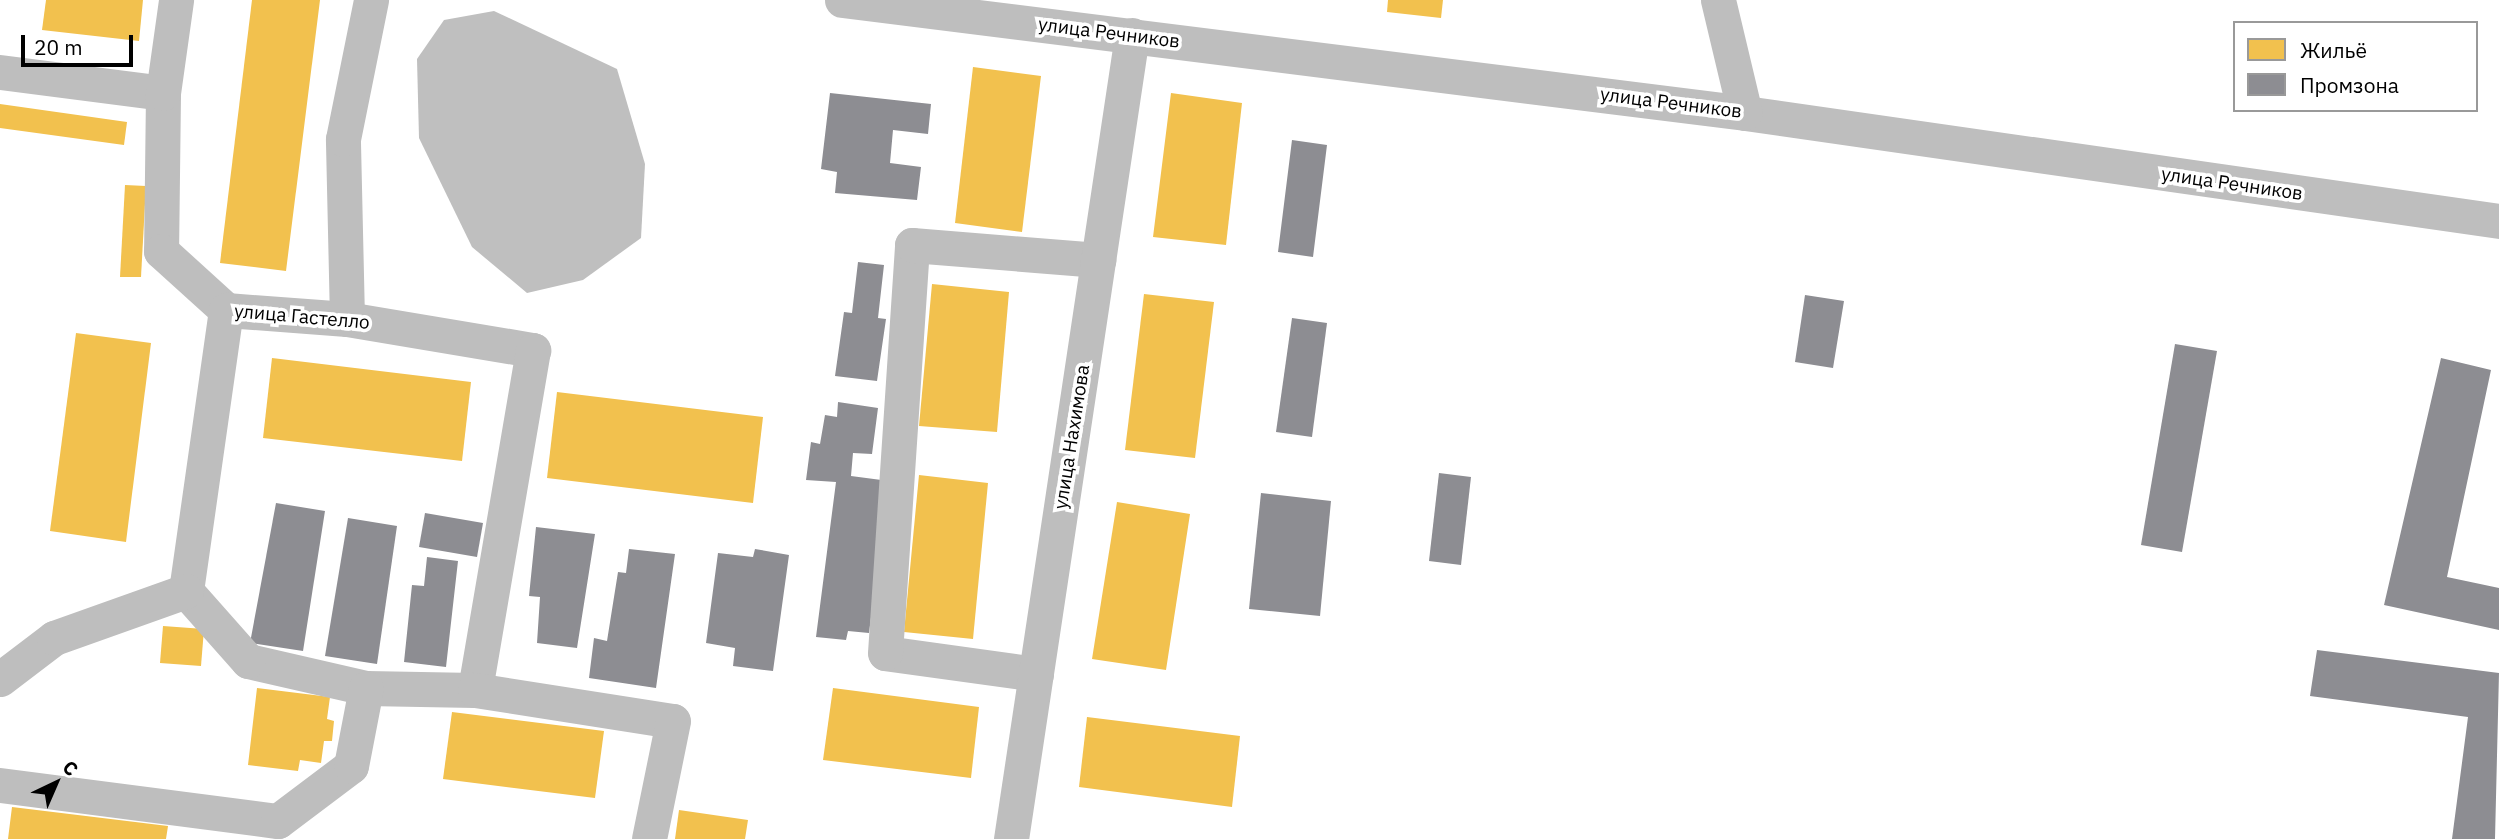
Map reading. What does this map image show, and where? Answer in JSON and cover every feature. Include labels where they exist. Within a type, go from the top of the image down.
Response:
[{"type":"street","name":"улица Гастелло","points":[[176,0],[163,93],[161,251],[226,310],[347,319],[533,350],[475,690]]},
{"type":"street","points":[[347,319],[343,139],[371,0]]},
{"type":"street","name":"улица Речников","points":[[842,0],[1745,113],[2499,221]]},
{"type":"street","points":[[1718,0],[1745,113]]},
{"type":"street","name":"улица Нахимова","points":[[1011,839],[1132,35]]},
{"type":"street","points":[[0,72],[163,93]]},
{"type":"street","points":[[1036,674],[886,653],[912,245],[1098,260]]},
{"type":"street","points":[[226,310],[186,591],[248,661],[366,688],[475,690],[673,721],[649,839]]},
{"type":"street","points":[[0,679],[54,638],[186,591]]},
{"type":"street","points":[[0,785],[278,821],[351,766],[366,688]]},
{"type":"shaded area","points":[[494,11],[617,69],[645,164],[641,238],[583,280],[527,293],[472,247],[419,138],[417,59],[444,20]]},
{"type":"building: Жильё","points":[[46,0],[143,0],[139,41],[42,30]]},
{"type":"building: Жильё","points":[[252,0],[320,0],[286,271],[220,263]]},
{"type":"building: Жильё","points":[[1388,0],[1443,0],[1441,18],[1387,12]]},
{"type":"building: Жильё","points":[[973,67],[1041,76],[1022,232],[955,223]]},
{"type":"building: Жильё","points":[[1171,93],[1242,103],[1226,245],[1153,237]]},
{"type":"building: Жильё","points":[[0,104],[127,122],[124,145],[0,128]]},
{"type":"building: Жильё","points":[[125,185],[146,186],[141,277],[120,277]]},
{"type":"building: Жильё","points":[[932,284],[1009,292],[997,432],[919,426]]},
{"type":"building: Жильё","points":[[1144,294],[1214,302],[1195,458],[1125,450]]},
{"type":"building: Жильё","points":[[76,333],[151,343],[126,542],[50,531]]},
{"type":"building: Жильё","points":[[272,358],[471,382],[462,461],[263,438]]},
{"type":"building: Жильё","points":[[557,392],[763,417],[753,503],[547,478]]},
{"type":"building: Жильё","points":[[919,475],[988,483],[973,639],[904,632]]},
{"type":"building: Жильё","points":[[1117,502],[1190,514],[1166,670],[1092,659]]},
{"type":"building: Жильё","points":[[163,626],[204,629],[201,666],[160,663]]},
{"type":"building: Жильё","points":[[257,688],[330,697],[327,719],[334,721],[332,741],[324,741],[321,763],[300,760],[298,771],[248,765]]},
{"type":"building: Жильё","points":[[833,688],[979,707],[971,778],[823,760]]},
{"type":"building: Жильё","points":[[452,712],[604,731],[595,798],[443,779]]},
{"type":"building: Жильё","points":[[1087,717],[1240,736],[1232,807],[1079,787]]},
{"type":"building: Жильё","points":[[12,807],[168,826],[166,839],[8,839]]},
{"type":"building: Жильё","points":[[679,810],[748,820],[745,839],[675,839]]},
{"type":"building: Промзона","points":[[830,93],[931,104],[928,134],[893,130],[890,163],[921,167],[917,200],[835,193],[837,172],[821,169]]},
{"type":"building: Промзона","points":[[1292,140],[1327,145],[1313,257],[1278,252]]},
{"type":"building: Промзона","points":[[858,262],[884,265],[878,318],[886,319],[877,381],[835,376],[844,312],[852,313]]},
{"type":"building: Промзона","points":[[1805,295],[1844,301],[1833,368],[1795,362]]},
{"type":"building: Промзона","points":[[1292,318],[1327,323],[1312,437],[1276,432]]},
{"type":"building: Промзона","points":[[2175,344],[2217,351],[2182,552],[2141,545]]},
{"type":"building: Промзона","points":[[2441,358],[2491,370],[2447,577],[2499,588],[2499,630],[2384,605]]},
{"type":"building: Промзона","points":[[838,402],[878,408],[872,454],[853,453],[851,476],[889,481],[869,633],[848,631],[846,640],[816,637],[836,482],[806,480],[811,442],[820,444],[825,415],[837,417]]},
{"type":"building: Промзона","points":[[1439,473],[1471,477],[1461,565],[1429,561]]},
{"type":"building: Промзона","points":[[1261,493],[1331,501],[1320,616],[1249,609]]},
{"type":"building: Промзона","points":[[276,503],[325,511],[303,651],[250,643]]},
{"type":"building: Промзона","points":[[425,513],[483,523],[477,557],[419,547]]},
{"type":"building: Промзона","points":[[348,518],[397,526],[377,664],[325,656]]},
{"type":"building: Промзона","points":[[536,527],[595,534],[577,648],[537,643],[540,597],[529,596]]},
{"type":"building: Промзона","points":[[629,549],[675,554],[656,688],[589,678],[594,638],[607,641],[618,572],[626,573]]},
{"type":"building: Промзона","points":[[755,549],[789,555],[773,671],[733,666],[735,648],[706,643],[718,553],[753,557]]},
{"type":"building: Промзона","points":[[427,557],[458,561],[446,667],[404,662],[412,585],[424,586]]},
{"type":"building: Промзона","points":[[2317,650],[2499,673],[2495,839],[2452,839],[2468,717],[2310,696]]}]
